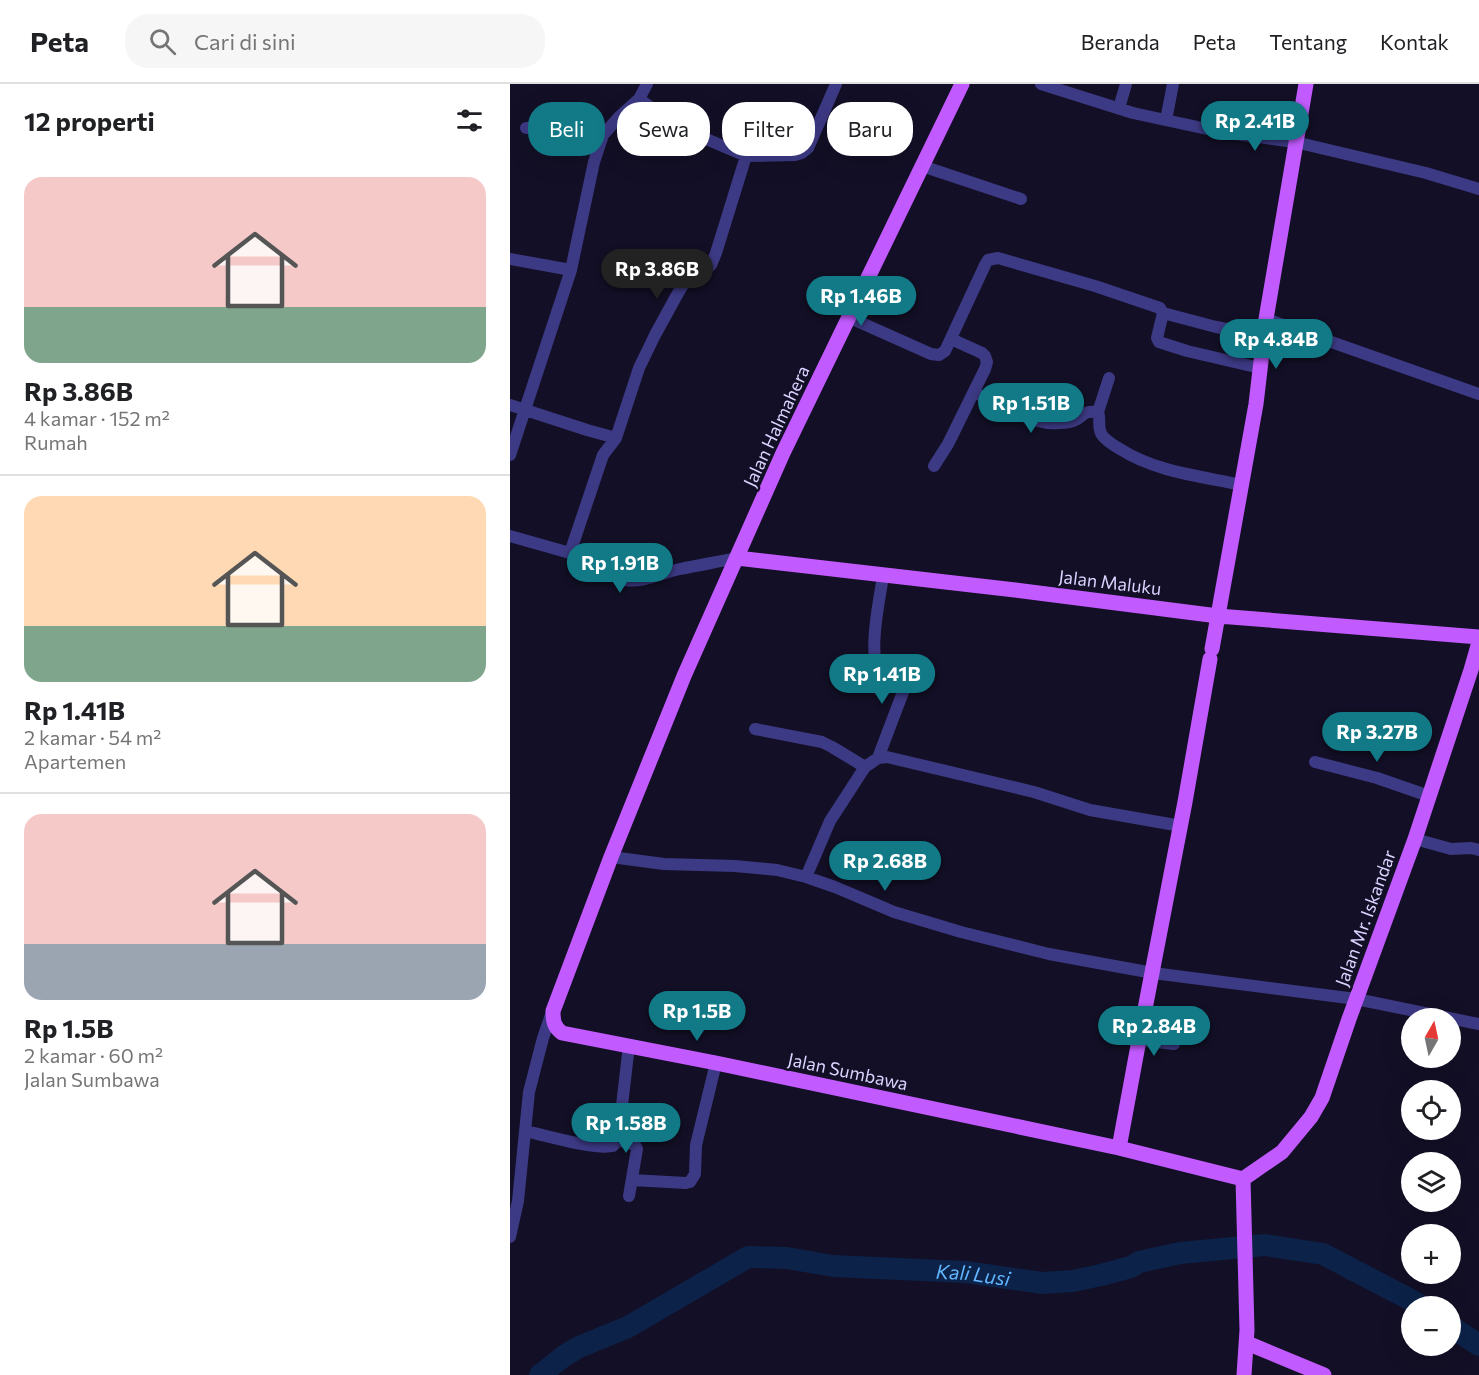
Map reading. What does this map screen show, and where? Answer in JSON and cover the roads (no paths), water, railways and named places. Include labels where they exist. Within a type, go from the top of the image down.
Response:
[{"type":"main road","name":"Jalan Halmahera","points":[[737,558],[783,453],[962,84]]},
{"type":"main road","points":[[1119,1148],[1181,826],[1242,485],[1256,404],[1266,319],[1306,84]]},
{"type":"main road","points":[[553,1011],[611,857],[684,675],[737,558]]},
{"type":"main road","name":"Jalan Maluku","points":[[737,558],[1218,616],[1479,637]]},
{"type":"main road","name":"Jalan Mr. Iskandar","points":[[1243,1179],[1282,1152],[1311,1117],[1322,1098],[1415,839],[1479,642]]},
{"type":"main road","name":"Jalan Sumbawa","points":[[553,1011],[554,1025],[562,1033],[1119,1148],[1243,1179]]},
{"type":"main road","points":[[1243,1179],[1247,1337],[1244,1375]]},
{"type":"main road","points":[[1247,1337],[1324,1375]]},
{"type":"street","points":[[605,133],[639,99],[647,84]]},
{"type":"street","points":[[815,132],[836,84]]},
{"type":"street","points":[[1041,84],[1166,120],[1221,132],[1295,142],[1426,173],[1479,189]]},
{"type":"street","points":[[1119,108],[1126,84]]},
{"type":"street","points":[[1166,120],[1173,84]]},
{"type":"street","points":[[639,99],[704,138],[722,146]]},
{"type":"street","points":[[510,455],[571,270],[596,156]]},
{"type":"street","points":[[570,553],[603,455],[616,438],[639,368],[686,280],[711,265],[746,156]]},
{"type":"street","points":[[922,166],[1021,199]]},
{"type":"street","points":[[848,317],[939,355],[945,351],[984,266],[988,260],[998,258],[1095,286],[1160,308],[1163,313],[1216,327],[1264,336]]},
{"type":"street","points":[[510,259],[571,270]]},
{"type":"street","points":[[1163,313],[1157,338],[1159,342],[1260,368]]},
{"type":"street","points":[[1266,319],[1479,394]]},
{"type":"street","points":[[934,466],[948,444],[987,362],[986,356],[951,339]]},
{"type":"street","points":[[1109,378],[1098,412],[1102,435],[1110,443],[1134,458],[1168,469],[1242,485]]},
{"type":"street","points":[[974,392],[1019,414],[1056,424],[1075,421],[1088,411],[1098,412]]},
{"type":"street","points":[[510,405],[616,438]]},
{"type":"street","points":[[510,536],[570,553],[624,580],[632,581],[643,580],[678,569],[737,558]]},
{"type":"street","points":[[883,576],[873,639],[876,662],[883,677],[905,687]]},
{"type":"street","points":[[878,758],[914,663]]},
{"type":"street","points":[[755,729],[822,742],[865,767]]},
{"type":"street","points":[[806,877],[830,821],[865,767],[878,758],[887,757],[1034,792],[1090,810],[1181,826]]},
{"type":"street","points":[[1315,762],[1377,778],[1429,796]]},
{"type":"street","points":[[1415,839],[1451,849],[1479,850]]},
{"type":"street","points":[[611,857],[664,864],[777,870],[835,887],[894,912],[1049,954],[1153,973],[1356,999],[1479,1024]]},
{"type":"street","points":[[510,1237],[518,1201],[515,1175],[525,1131],[529,1092],[543,1038],[553,1011]]},
{"type":"street","points":[[1138,1040],[1174,1044]]},
{"type":"street","points":[[525,1131],[576,1143],[613,1146],[618,1140],[629,1046]]},
{"type":"street","points":[[632,1180],[690,1182],[695,1174],[696,1145],[716,1063]]},
{"type":"street","points":[[618,1140],[635,1145],[637,1149],[629,1196]]},
{"type":"waterway","name":"Kali Lusi","points":[[540,1375],[579,1347],[628,1327],[748,1257],[787,1258],[833,1266],[966,1272],[1042,1283],[1073,1281],[1101,1275],[1131,1267],[1139,1262],[1180,1253],[1265,1245],[1323,1254],[1403,1296]]},
{"type":"waterway","name":"Kali Lusi","points":[[1461,1333],[1479,1345]]}]
